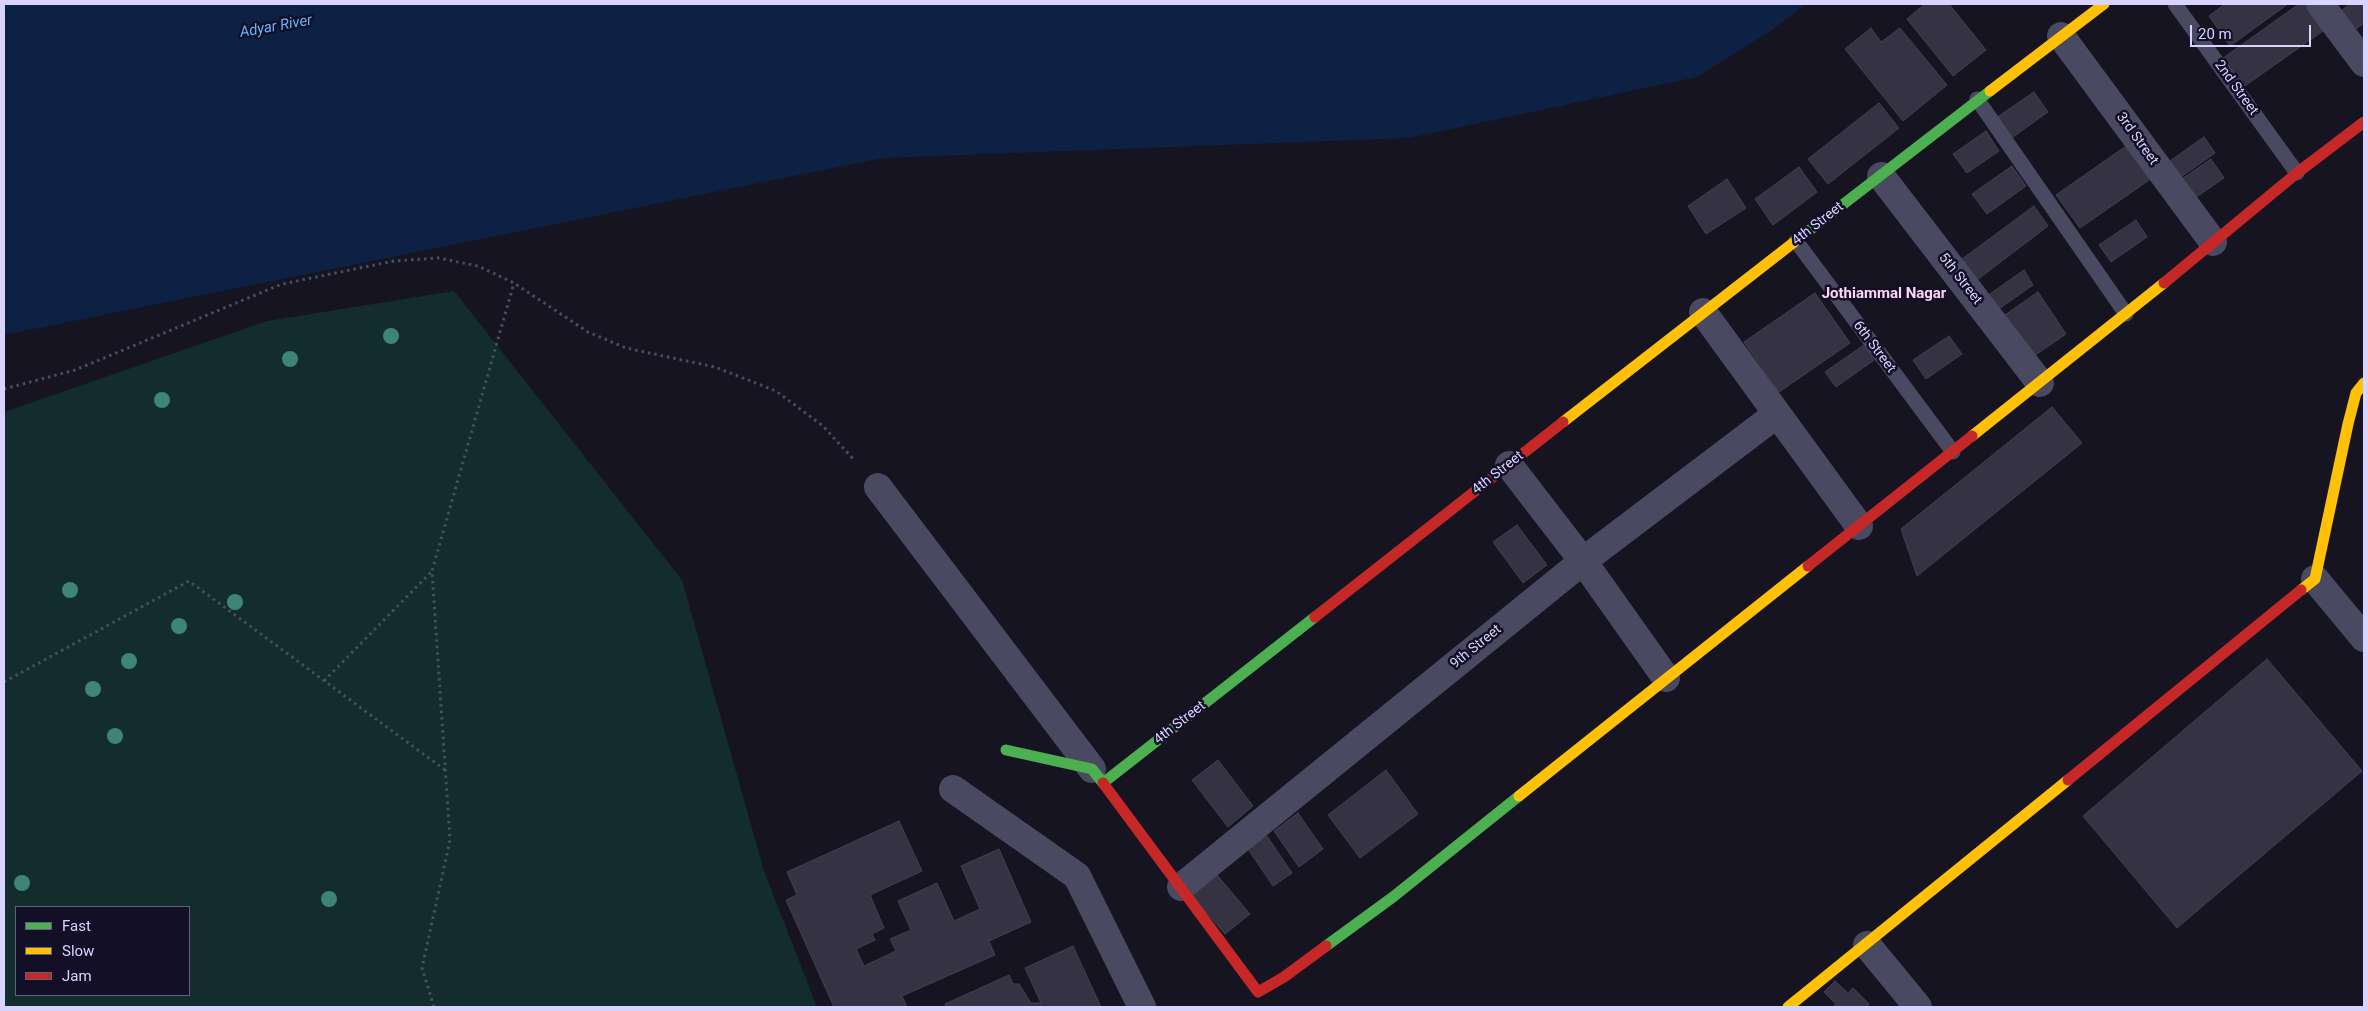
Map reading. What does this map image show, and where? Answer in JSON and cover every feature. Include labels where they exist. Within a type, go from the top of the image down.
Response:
[{"type":"street","name":"4th Street","points":[[1098,776],[1509,465],[1977,99],[2104,4]]},
{"type":"street","points":[[2320,4],[2364,63]]},
{"type":"street","name":"3rd Street","points":[[2061,36],[2213,242]]},
{"type":"street","points":[[878,487],[1098,776],[1180,887],[1257,999],[1393,896],[2040,383],[2297,173],[2364,122]]},
{"type":"street","name":"5th Street","points":[[1880,176],[2040,383]]},
{"type":"street","points":[[1703,312],[1859,526]]},
{"type":"street","points":[[1788,1007],[1867,945],[2315,579],[2348,424],[2356,393],[2364,383]]},
{"type":"street","name":"9th Street","points":[[1180,887],[1583,561],[1777,414]]},
{"type":"street","points":[[1509,465],[1583,561],[1666,678]]},
{"type":"street","points":[[2315,579],[2364,638]]},
{"type":"street","points":[[1006,750],[1098,776]]},
{"type":"street","points":[[953,790],[1077,876],[1142,1007]]},
{"type":"street","points":[[1867,945],[1918,1007]]},
{"type":"lane","name":"2nd Street","points":[[2175,4],[2297,173]]},
{"type":"lane","points":[[1977,99],[2126,314]]},
{"type":"lane","name":"6th Street","points":[[1796,242],[1953,452]]},
{"type":"path","points":[[4,388],[75,370],[282,284],[394,260],[438,258],[478,266],[514,284],[588,332],[626,348],[715,367],[776,391],[823,426],[878,487]]},
{"type":"path","points":[[434,1007],[422,968],[450,840],[432,571],[514,284]]},
{"type":"path","points":[[324,681],[432,571]]},
{"type":"path","points":[[4,682],[189,581],[445,771]]},
{"type":"green space","points":[[454,291],[682,580],[764,871],[817,1007],[4,1007],[4,412],[267,321]]},
{"type":"water","name":"Adyar River","points":[[4,4],[1805,4],[1772,30],[1697,77],[1409,138],[883,158],[4,335]]},
{"type":"building","points":[[1925,4],[1949,4],[1986,50],[1953,76],[1907,19]]},
{"type":"building","points":[[2225,4],[2288,4],[2230,46],[2209,16]]},
{"type":"building","points":[[2299,4],[2315,4],[2330,26],[2239,90],[2219,61]]},
{"type":"building","points":[[2350,4],[2364,4],[2364,23],[2348,35],[2334,16]]},
{"type":"building","points":[[1871,28],[1881,42],[1900,28],[1947,85],[1903,121],[1845,49]]},
{"type":"building","points":[[2034,92],[2048,112],[2010,139],[1996,118]]},
{"type":"building","points":[[1879,103],[1899,128],[1828,184],[1808,159]]},
{"type":"building","points":[[1986,131],[1999,151],[1967,173],[1953,154]]},
{"type":"building","points":[[2204,137],[2215,153],[2171,184],[2160,168]]},
{"type":"building","points":[[2129,144],[2152,178],[2080,228],[2056,195]]},
{"type":"building","points":[[2211,159],[2224,178],[2189,202],[2176,183]]},
{"type":"building","points":[[2012,166],[2026,186],[1987,214],[1972,194]]},
{"type":"building","points":[[1799,167],[1817,192],[1773,225],[1755,199]]},
{"type":"building","points":[[1727,179],[1746,208],[1706,234],[1688,206]]},
{"type":"building","points":[[2034,206],[2048,226],[1969,286],[1954,265]]},
{"type":"building","points":[[2136,220],[2147,237],[2111,262],[2099,245]]},
{"type":"building","points":[[2024,270],[2033,285],[1990,315],[1980,301]]},
{"type":"building","points":[[2038,292],[2066,334],[2031,358],[2002,317]]},
{"type":"building","points":[[1815,293],[1850,343],[1779,392],[1744,342]]},
{"type":"building","points":[[1949,336],[1962,354],[1926,379],[1913,360]]},
{"type":"building","points":[[1864,345],[1874,360],[1836,387],[1825,372]]},
{"type":"building","points":[[2052,407],[2082,443],[1917,576],[1901,529]]},
{"type":"building","points":[[1517,525],[1547,565],[1523,583],[1493,542]]},
{"type":"building","points":[[2267,659],[2362,771],[2177,928],[2083,816]]},
{"type":"building","points":[[1218,760],[1253,806],[1228,827],[1192,780]]},
{"type":"building","points":[[1386,770],[1418,814],[1360,858],[1328,815]]},
{"type":"building","points":[[1298,813],[1323,849],[1299,867],[1274,831]]},
{"type":"building","points":[[899,821],[922,871],[870,895],[884,928],[872,934],[875,940],[856,949],[864,966],[896,951],[890,939],[911,930],[898,901],[937,883],[954,921],[980,909],[961,866],[999,849],[1031,922],[989,941],[995,955],[902,996],[907,1007],[834,1007],[786,900],[797,895],[787,872]]},
{"type":"building","points":[[1267,836],[1292,873],[1273,886],[1248,849]]},
{"type":"building","points":[[1217,875],[1250,914],[1225,934],[1192,896]]},
{"type":"building","points":[[1073,946],[1101,1007],[946,1007],[945,1004],[1009,975],[1013,984],[1019,984],[1031,1003],[1041,1003],[1025,968]]},
{"type":"building","points":[[1835,981],[1848,993],[1853,988],[1869,1004],[1867,1007],[1833,1007],[1836,1004],[1824,992]]},
{"type":"traffic: fast","points":[[1793,243],[1990,91]]},
{"type":"traffic: fast","points":[[1006,750],[1092,769],[1103,783],[1315,617]]},
{"type":"traffic: fast","points":[[1326,946],[1393,897],[1519,796]]},
{"type":"traffic: slow","points":[[1990,91],[2104,4]]},
{"type":"traffic: slow","points":[[1563,422],[1793,243]]},
{"type":"traffic: slow","points":[[1972,436],[2164,283]]},
{"type":"traffic: slow","points":[[2301,590],[2315,579],[2348,424],[2356,393],[2364,383]]},
{"type":"traffic: slow","points":[[1519,796],[1808,566]]},
{"type":"traffic: slow","points":[[1788,1007],[2068,780]]},
{"type":"traffic: jam","points":[[2164,283],[2297,173],[2364,122]]},
{"type":"traffic: jam","points":[[1315,617],[1563,422]]},
{"type":"traffic: jam","points":[[1808,566],[1972,436]]},
{"type":"traffic: jam","points":[[2068,780],[2301,590]]},
{"type":"traffic: jam","points":[[1103,783],[1258,992],[1284,977],[1326,946]]},
{"type":"district","name":"Jothiammal Nagar","points":[[1884,294]]}]
